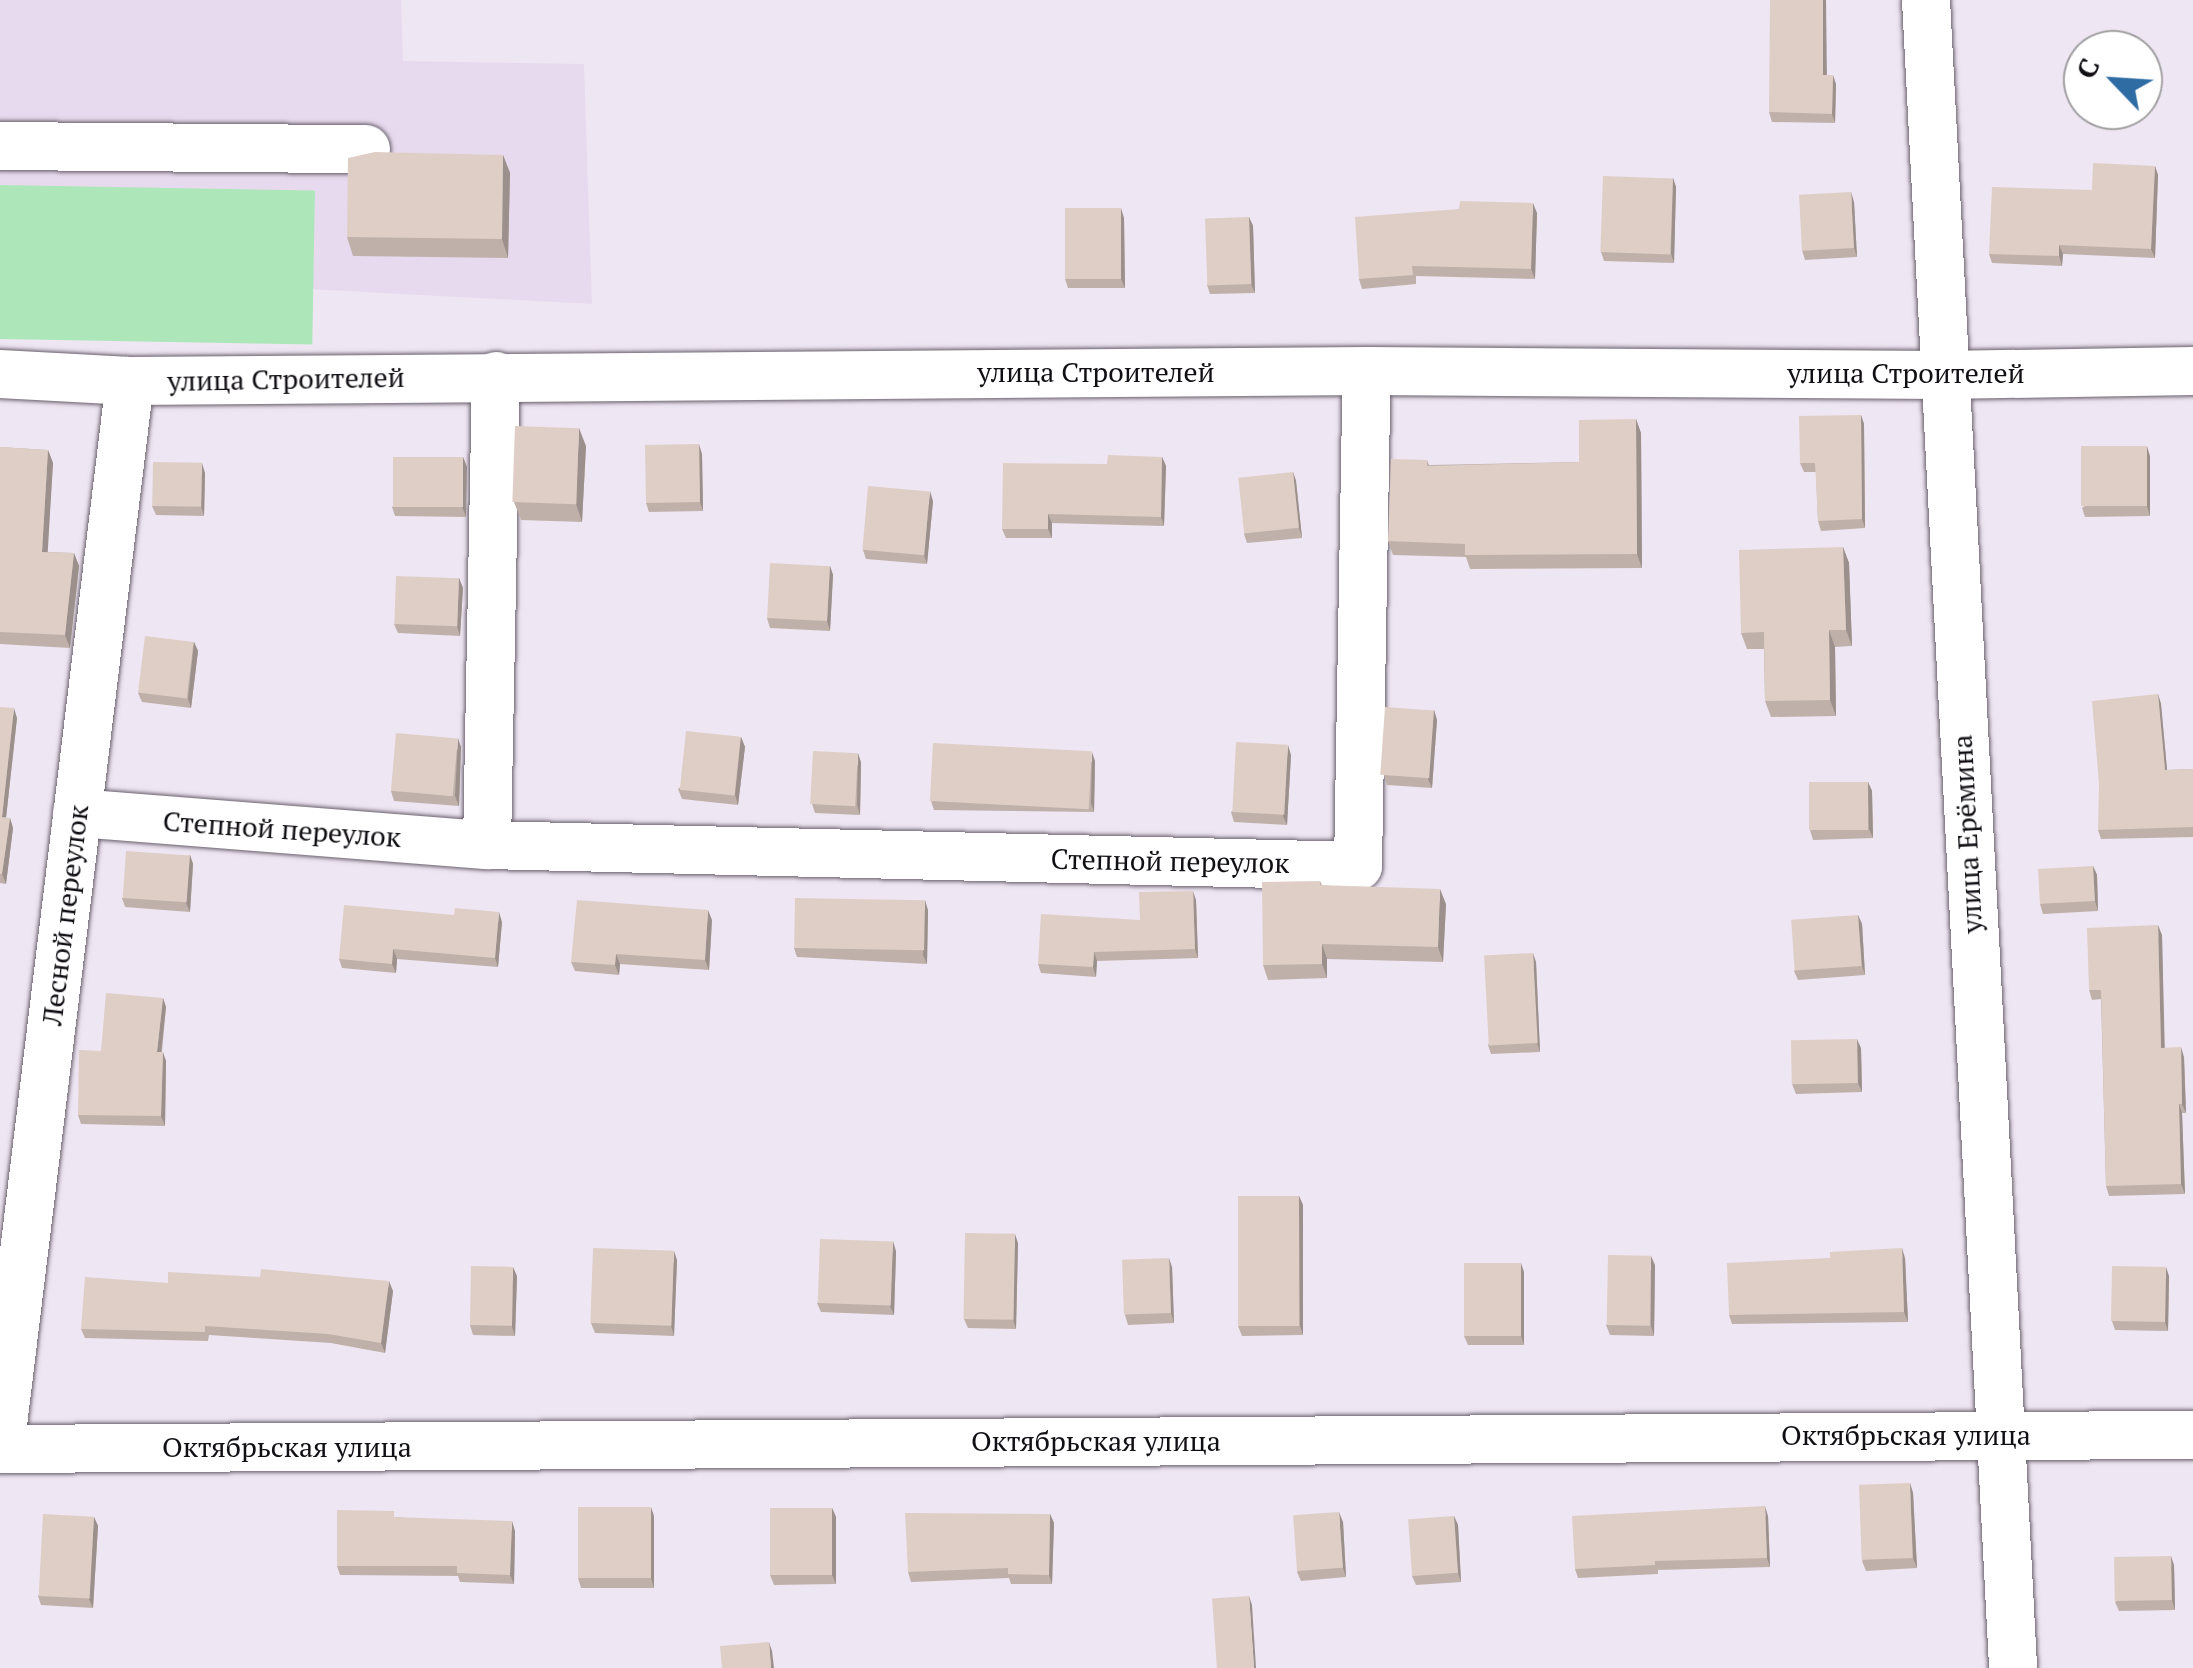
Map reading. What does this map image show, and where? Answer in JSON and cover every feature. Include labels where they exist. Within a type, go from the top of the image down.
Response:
[{"type":"street","name":"улица Ерёмина","points":[[1926,0],[1998,1434],[2014,1668]]},
{"type":"street","points":[[0,146],[366,150]]},
{"type":"street","name":"улица Строителей","points":[[0,374],[130,381],[1367,370],[1943,375],[2193,371]]},
{"type":"street","name":"Степной переулок","points":[[78,814],[487,845],[1358,866],[1367,370]]},
{"type":"street","points":[[487,845],[496,376]]},
{"type":"street","name":"Лесной переулок","points":[[0,1449],[130,381]]},
{"type":"street","name":"Октябрьская улица","points":[[0,1449],[2193,1435]]},
{"type":"shaded area","points":[[0,0],[401,0],[403,61],[584,64],[592,304],[0,273]]},
{"type":"green space","points":[[0,185],[315,190],[312,344],[0,339]]},
{"type":"building","points":[[1770,0],[1823,0],[1823,75],[1833,75],[1832,114],[1769,112]]},
{"type":"building","points":[[375,152],[503,155],[502,239],[347,237],[348,158]]},
{"type":"building","points":[[2093,163],[2155,166],[2151,249],[2059,245],[2059,256],[1989,254],[1992,187],[2092,190]]},
{"type":"building","points":[[1603,176],[1673,178],[1670,254],[1600,252]]},
{"type":"building","points":[[1851,192],[1854,248],[1802,251],[1799,195]]},
{"type":"building","points":[[1460,201],[1533,203],[1531,269],[1412,266],[1413,275],[1359,279],[1355,217],[1459,209]]},
{"type":"building","points":[[1065,208],[1121,208],[1121,279],[1065,279]]},
{"type":"building","points":[[1249,217],[1251,284],[1207,285],[1205,219]]},
{"type":"building","points":[[1861,415],[1862,519],[1818,521],[1815,463],[1800,463],[1799,416]]},
{"type":"building","points":[[1636,419],[1637,554],[1465,555],[1465,544],[1388,541],[1391,459],[1427,460],[1427,466],[1579,462],[1579,420]]},
{"type":"building","points":[[515,426],[579,428],[576,504],[512,502]]},
{"type":"building","points":[[699,444],[700,502],[646,503],[645,445]]},
{"type":"building","points":[[2081,446],[2147,446],[2147,506],[2081,506]]},
{"type":"building","points":[[0,447],[48,450],[42,552],[74,553],[65,635],[0,632]]},
{"type":"building","points":[[1108,455],[1162,457],[1161,517],[1048,514],[1048,529],[1002,529],[1003,463],[1107,464]]},
{"type":"building","points":[[393,457],[463,457],[463,507],[393,507]]},
{"type":"building","points":[[153,462],[202,463],[201,507],[152,506]]},
{"type":"building","points":[[1293,472],[1299,528],[1244,533],[1238,478]]},
{"type":"building","points":[[868,486],[930,491],[924,555],[862,550]]},
{"type":"building","points":[[1843,547],[1846,630],[1829,630],[1830,700],[1765,701],[1764,632],[1741,633],[1739,550]]},
{"type":"building","points":[[770,563],[830,566],[827,621],[767,618]]},
{"type":"building","points":[[396,576],[459,578],[457,626],[394,624]]},
{"type":"building","points":[[145,636],[194,642],[187,699],[138,693]]},
{"type":"building","points":[[2158,694],[2165,770],[2193,769],[2193,827],[2098,830],[2099,784],[2092,701]]},
{"type":"building","points":[[0,707],[14,708],[2,817],[10,818],[2,874],[0,874]]},
{"type":"building","points":[[1385,707],[1434,710],[1429,778],[1380,775]]},
{"type":"building","points":[[686,731],[741,737],[735,795],[680,790]]},
{"type":"building","points":[[396,733],[458,738],[453,796],[391,791]]},
{"type":"building","points":[[1236,742],[1288,745],[1284,815],[1232,812]]},
{"type":"building","points":[[933,743],[1092,751],[1089,809],[930,801]]},
{"type":"building","points":[[813,751],[858,753],[855,806],[810,804]]},
{"type":"building","points":[[1809,782],[1868,782],[1868,830],[1809,830]]},
{"type":"building","points":[[126,851],[190,855],[187,902],[123,898]]},
{"type":"building","points":[[2093,866],[2095,901],[2040,904],[2038,869]]},
{"type":"building","points":[[1320,881],[1320,885],[1440,889],[1438,947],[1322,944],[1322,964],[1263,965],[1262,882]]},
{"type":"building","points":[[1193,891],[1195,949],[1094,952],[1093,967],[1038,964],[1041,914],[1140,920],[1139,892]]},
{"type":"building","points":[[795,898],[925,900],[924,950],[794,948]]},
{"type":"building","points":[[577,900],[708,910],[705,960],[616,954],[615,965],[571,962]]},
{"type":"building","points":[[344,905],[454,915],[455,908],[499,912],[495,958],[393,949],[392,964],[339,959]]},
{"type":"building","points":[[1858,915],[1862,966],[1795,971],[1791,920]]},
{"type":"building","points":[[2158,925],[2161,1048],[2181,1047],[2181,1184],[2106,1186],[2101,990],[2089,990],[2087,928]]},
{"type":"building","points":[[1533,953],[1538,1043],[1489,1045],[1484,956]]},
{"type":"building","points":[[106,993],[163,998],[157,1052],[163,1052],[161,1116],[78,1115],[79,1050],[101,1051]]},
{"type":"building","points":[[1857,1039],[1858,1083],[1792,1084],[1791,1040]]},
{"type":"building","points":[[1238,1196],[1299,1196],[1299,1326],[1238,1326]]},
{"type":"building","points":[[965,1233],[1015,1234],[1013,1320],[963,1319]]},
{"type":"building","points":[[820,1239],[893,1242],[891,1306],[818,1303]]},
{"type":"building","points":[[593,1248],[674,1251],[671,1326],[590,1323]]},
{"type":"building","points":[[1902,1248],[1904,1312],[1729,1315],[1727,1263],[1830,1258],[1830,1252]]},
{"type":"building","points":[[1608,1255],[1651,1256],[1650,1326],[1607,1325]]},
{"type":"building","points":[[1169,1258],[1171,1313],[1124,1315],[1122,1260]]},
{"type":"building","points":[[1464,1263],[1521,1263],[1521,1336],[1464,1336]]},
{"type":"building","points":[[471,1266],[513,1267],[512,1326],[470,1325]]},
{"type":"building","points":[[2112,1266],[2166,1267],[2165,1322],[2111,1321]]},
{"type":"building","points":[[261,1269],[389,1281],[381,1343],[328,1334],[205,1326],[205,1332],[81,1329],[85,1277],[168,1283],[168,1272],[260,1277]]},
{"type":"building","points":[[1910,1483],[1913,1558],[1862,1560],[1859,1485]]},
{"type":"building","points":[[1765,1506],[1767,1558],[1655,1561],[1655,1565],[1575,1569],[1572,1516]]},
{"type":"building","points":[[578,1507],[651,1507],[651,1578],[578,1578]]},
{"type":"building","points":[[770,1508],[832,1508],[832,1575],[770,1575]]},
{"type":"building","points":[[337,1510],[394,1511],[394,1517],[512,1521],[510,1575],[457,1573],[457,1566],[337,1566]]},
{"type":"building","points":[[1339,1512],[1343,1568],[1297,1571],[1293,1515]]},
{"type":"building","points":[[905,1513],[1050,1514],[1049,1575],[1008,1574],[1008,1568],[908,1572]]},
{"type":"building","points":[[43,1514],[94,1517],[90,1599],[39,1596]]},
{"type":"building","points":[[1454,1516],[1458,1573],[1412,1576],[1408,1519]]},
{"type":"building","points":[[2171,1556],[2172,1600],[2115,1601],[2114,1557]]},
{"type":"building","points":[[1249,1596],[1254,1668],[1217,1668],[1212,1599]]},
{"type":"building","points":[[769,1642],[771,1668],[722,1668],[720,1646]]}]
